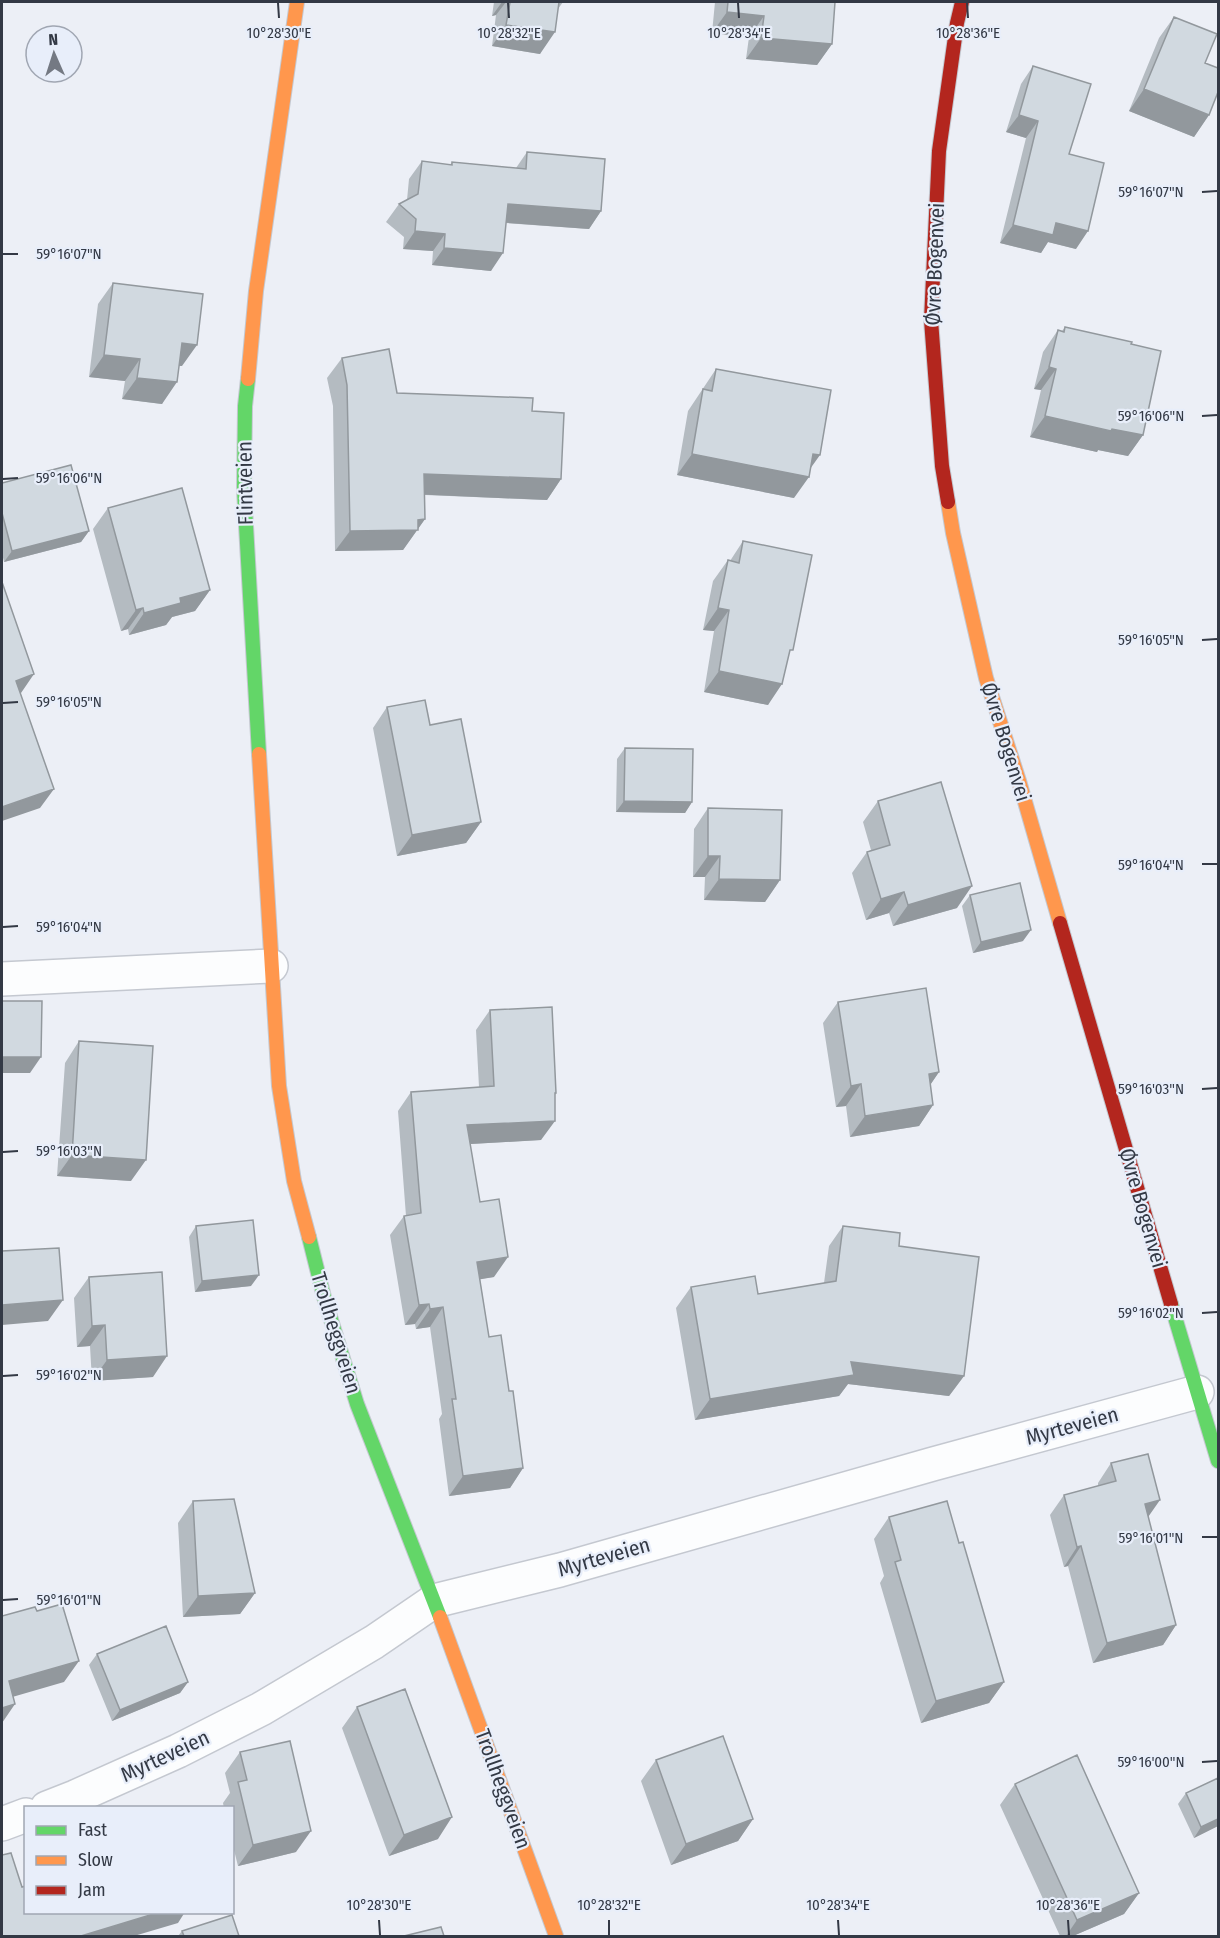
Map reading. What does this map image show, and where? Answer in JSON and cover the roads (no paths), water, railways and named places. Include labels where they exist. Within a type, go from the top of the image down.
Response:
[{"type":"street","name":"Flintveien","points":[[271,966],[244,490],[244,428],[256,291],[297,2]]},
{"type":"street","name":"Øvre Bogenvei","points":[[962,2],[939,151],[931,320],[942,466],[953,533],[986,678],[1022,792],[1218,1461]]},
{"type":"street","points":[[2,979],[271,966]]},
{"type":"street","name":"Trollheggveien","points":[[271,966],[279,1086],[294,1181],[324,1297],[357,1404],[434,1600],[556,1936]]},
{"type":"street","name":"Myrteveien","points":[[52,1806],[178,1751],[261,1709],[374,1642],[434,1600],[560,1570],[1197,1392]]},
{"type":"street","points":[[2,1824],[24,1816]]}]
